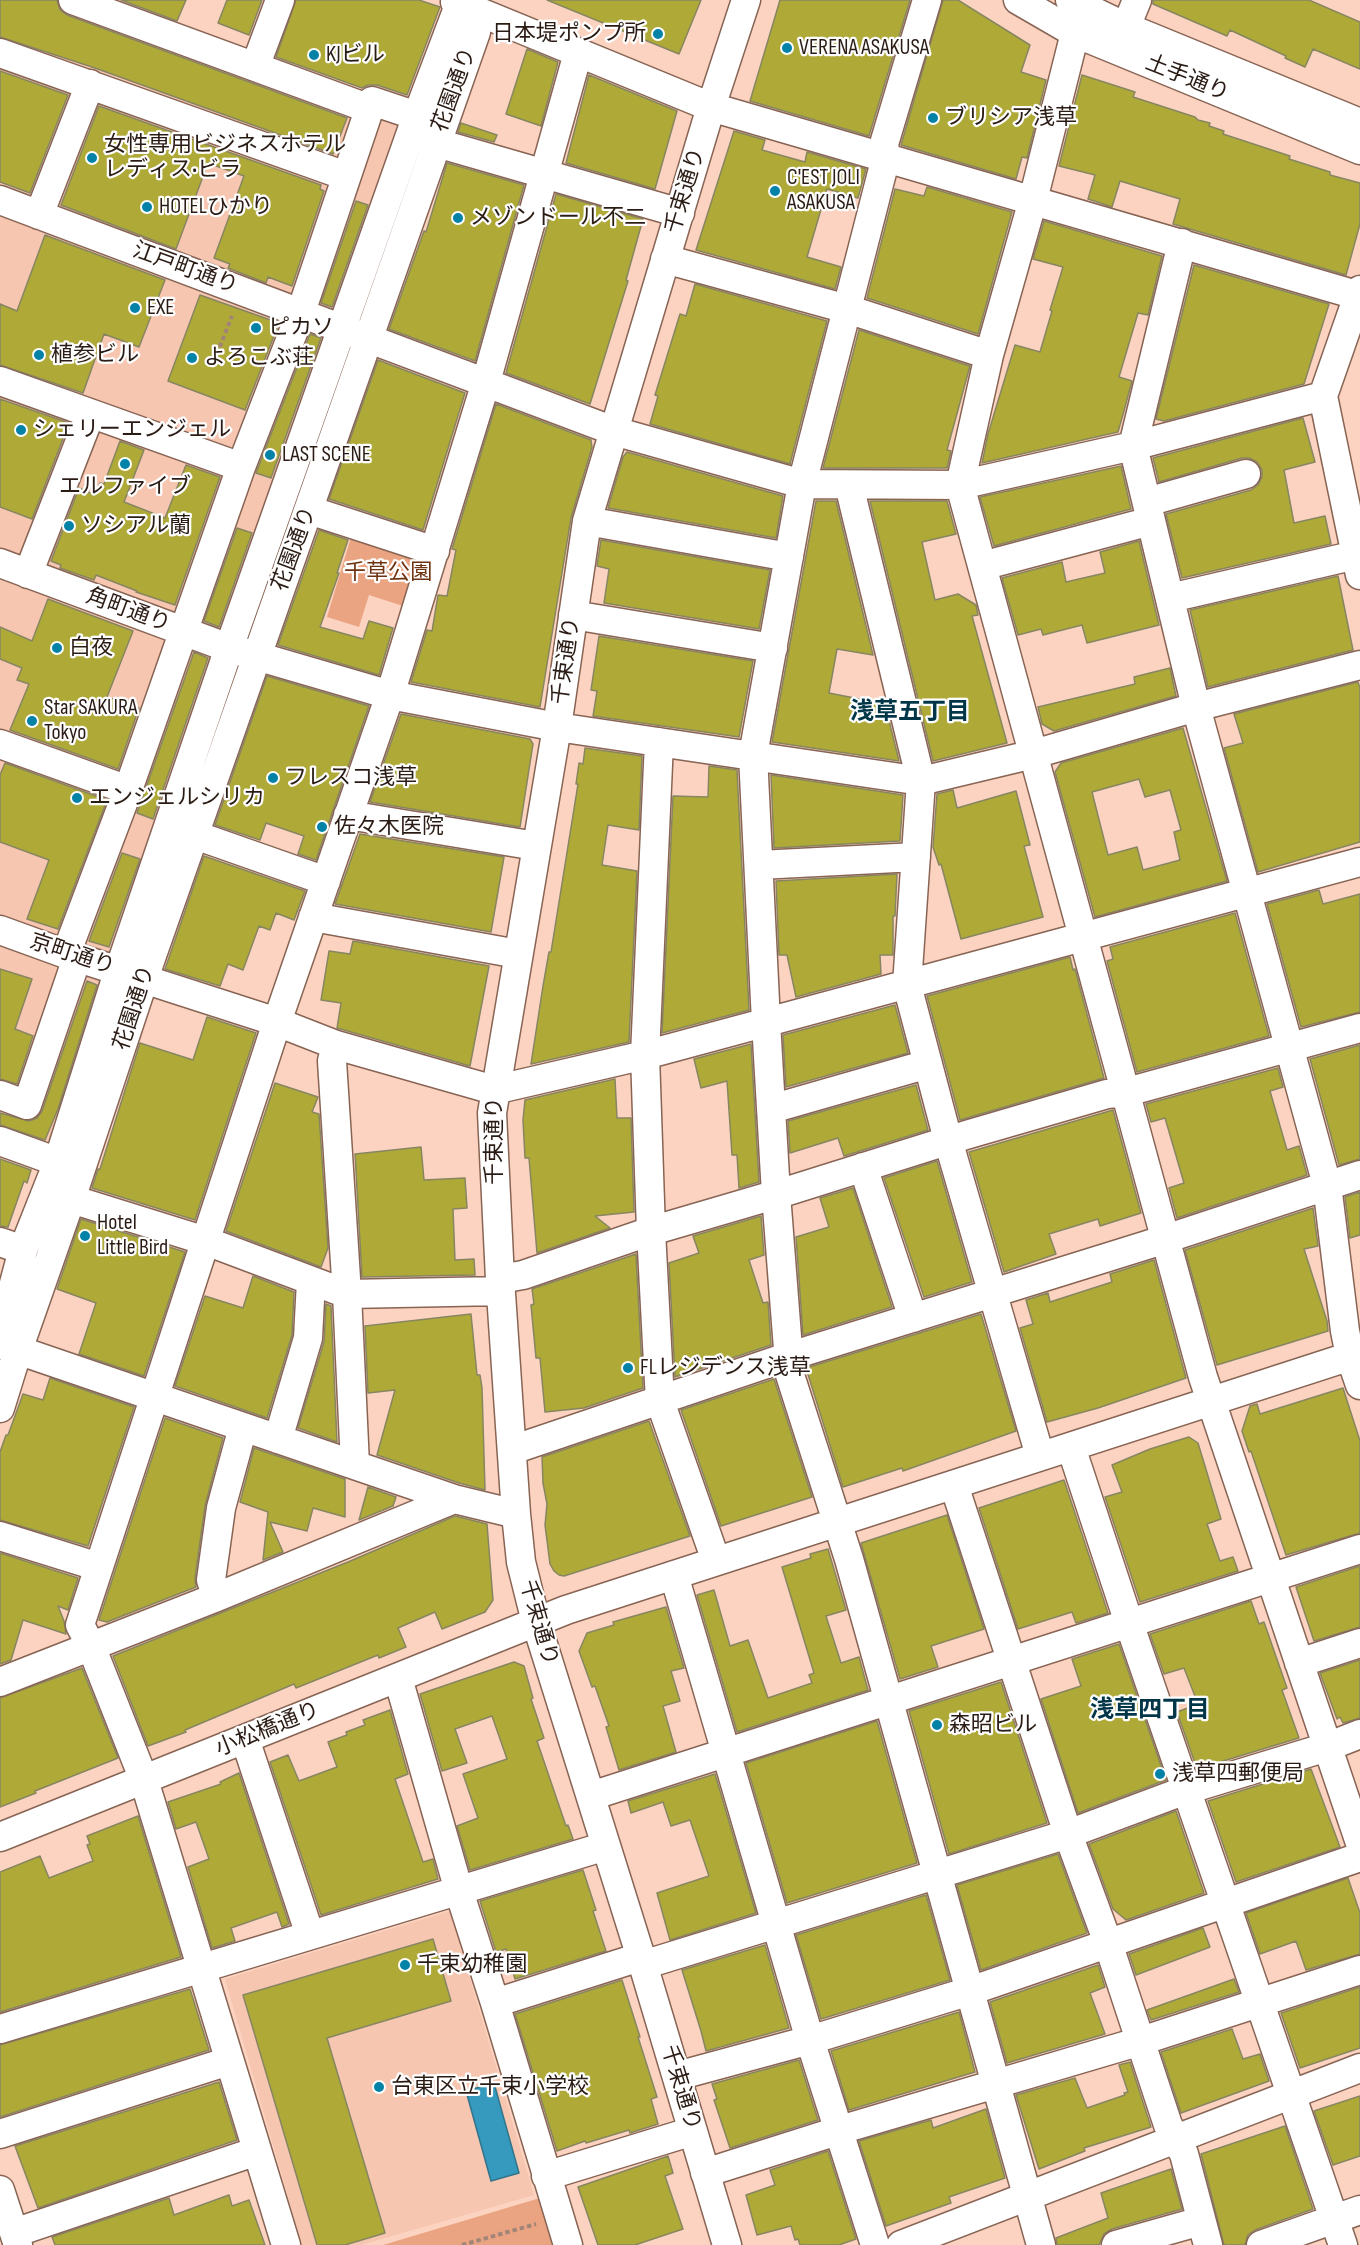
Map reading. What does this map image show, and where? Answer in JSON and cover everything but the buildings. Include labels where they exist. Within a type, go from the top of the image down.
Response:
[{"type":"street","points":[[76,0],[255,67],[371,105],[544,174],[680,213]]},
{"type":"street","points":[[255,67],[280,0]]},
{"type":"street","name":"千束通り","points":[[727,2245],[642,1961],[536,1622],[521,1562],[500,1285],[492,1113],[494,1090],[557,727],[587,521],[711,106],[746,0]]},
{"type":"street","points":[[927,0],[884,144],[886,157],[802,484],[753,755],[766,1022],[790,1375],[838,1522],[1041,2245]]},
{"type":"street","name":"土手通り","points":[[1018,0],[1075,33],[1360,150]]},
{"type":"street","name":"土手通り","points":[[1070,0],[1126,27],[1360,123]]},
{"type":"street","points":[[1126,27],[1137,0]]},
{"type":"street","points":[[457,2],[711,106],[1359,294],[1323,396],[1358,565],[1170,598]]},
{"type":"street","name":"花園通り","points":[[6,1343],[71,1199],[132,974],[229,648],[342,328],[427,129],[476,32],[457,2]]},
{"type":"street","points":[[1075,33],[1033,200],[989,355],[960,485],[1210,1401],[1360,1843]]},
{"type":"street","points":[[286,2245],[144,1780],[92,1646],[80,1625],[277,1022],[390,695],[486,382],[578,52]]},
{"type":"street","points":[[0,53],[346,176]]},
{"type":"street","points":[[39,214],[90,84]]},
{"type":"street","points":[[0,1095],[27,1105],[72,956],[128,790],[241,467],[301,312],[371,105]]},
{"type":"street","name":"花園通り","points":[[1,1400],[11,1246],[57,1162],[132,974],[195,835],[370,339],[427,129]]},
{"type":"street","name":"江戸町通り","points":[[0,200],[614,430],[802,484],[960,485],[1133,446],[1323,396]]},
{"type":"street","points":[[1182,243],[1133,446],[1196,707],[1327,1185],[1345,1330],[1355,1355],[1360,1385]]},
{"type":"street","points":[[665,259],[848,309],[989,355]]},
{"type":"street","points":[[0,381],[241,467]]},
{"type":"street","points":[[28,574],[90,415]]},
{"type":"street","points":[[982,566],[1149,511],[1246,474]]},
{"type":"street","points":[[849,485],[921,781],[907,985],[948,1140],[1040,1456]]},
{"type":"street","points":[[309,510],[435,551]]},
{"type":"street","points":[[587,521],[789,557]]},
{"type":"street","name":"角町通り","points":[[0,564],[229,648],[390,695],[557,727],[921,781]]},
{"type":"street","points":[[573,615],[773,648]]},
{"type":"street","points":[[921,781],[1034,754],[1196,707],[1360,665]]},
{"type":"street","points":[[659,742],[645,1054],[660,1401],[716,1561]]},
{"type":"street","points":[[0,744],[128,790]]},
{"type":"street","points":[[348,815],[536,846]]},
{"type":"street","points":[[195,835],[326,880]]},
{"type":"street","points":[[759,866],[916,857]]},
{"type":"street","points":[[494,1090],[645,1054],[1084,938],[1360,862]]},
{"type":"street","points":[[313,917],[518,954]]},
{"type":"street","name":"京町通り","points":[[0,930],[72,956],[277,1022],[336,1045],[494,1090]]},
{"type":"street","points":[[71,1199],[207,1241],[347,1294],[500,1285],[651,1231],[948,1140],[1107,1094],[1126,1092],[1360,1028]]},
{"type":"street","points":[[336,1045],[332,1060],[355,1465]]},
{"type":"street","points":[[771,1109],[928,1064]]},
{"type":"street","points":[[0,1141],[57,1162]]},
{"type":"street","points":[[863,1167],[913,1318]]},
{"type":"street","points":[[512,1450],[788,1357],[992,1294],[1360,1175]]},
{"type":"street","points":[[278,1439],[308,1338],[311,1281]]},
{"type":"street","points":[[6,1343],[155,1397],[454,1499],[516,1514]]},
{"type":"street","name":"小松橋通り","points":[[0,1838],[566,1610],[1355,1355]]},
{"type":"street","points":[[217,1597],[211,1580],[221,1508],[243,1427]]},
{"type":"street","points":[[1071,1447],[1258,2001],[1292,2094],[1346,2225],[1261,2245]]},
{"type":"street","points":[[954,1485],[1068,1834],[1108,1943],[1168,2125],[1184,2154],[1205,2233],[1116,2245]]},
{"type":"street","points":[[0,1682],[217,1597],[454,1499]]},
{"type":"street","points":[[0,1536],[99,1567]]},
{"type":"street","points":[[591,1796],[1360,1549]]},
{"type":"street","points":[[674,1575],[810,2040],[875,2245]]},
{"type":"street","points":[[1299,1663],[1360,1643]]},
{"type":"street","points":[[398,1678],[459,1891],[568,2245]]},
{"type":"street","points":[[495,2003],[776,1923],[1068,1834],[1186,1790],[1327,1747],[1360,1734]]},
{"type":"street","points":[[245,1739],[309,1935]]},
{"type":"street","points":[[0,2029],[606,1846]]},
{"type":"street","points":[[677,2076],[810,2040],[970,1991],[1360,1857]]},
{"type":"street","points":[[705,2173],[1141,2041],[1258,2001],[1360,1970]]},
{"type":"street","points":[[0,2134],[229,2061]]},
{"type":"street","points":[[901,2245],[1360,2068]]},
{"type":"street","points":[[546,2176],[693,2131]]},
{"type":"street","points":[[0,2190],[16,2239],[257,2151]]},
{"type":"path","points":[[216,354],[242,290]]},
{"type":"path","points":[[462,2245],[560,2217]]},
{"type":"shaded area","points":[[0,0],[46,0],[405,128],[50,1152],[0,1134]]},
{"type":"shaded area","name":"台東区立千束小学校","points":[[450,1911],[534,2195],[361,2245],[302,2245],[225,1979]]},
{"type":"green space","name":"千草公園","points":[[352,534],[422,555],[406,607],[369,595],[359,627],[327,617]]},
{"type":"green space","points":[[540,2198],[554,2245],[383,2245]]},
{"type":"water","points":[[494,2083],[519,2173],[491,2181],[466,2091]]},
{"type":"place","name":"日本堤ポンプ所","points":[[658,34]]},
{"type":"place","name":"VERENA ASAKUSA","points":[[787,48]]},
{"type":"place","name":"KJビル","points":[[314,55]]},
{"type":"place","name":"ブリシア浅草","points":[[933,118]]},
{"type":"place","name":"女性専用ビジネスホテル レディス•ビラ","points":[[92,158]]},
{"type":"place","name":"C'EST JOLI ASAKUSA","points":[[775,191]]},
{"type":"place","name":"HOTELひかり","points":[[147,207]]},
{"type":"place","name":"メゾンドール不二","points":[[458,218]]},
{"type":"place","name":"EXE","points":[[135,308]]},
{"type":"place","name":"ピカソ","points":[[256,328]]},
{"type":"place","name":"植参ビル","points":[[39,355]]},
{"type":"place","name":"よろこぶ荘","points":[[192,358]]},
{"type":"place","name":"シェリーエンジェル","points":[[21,430]]},
{"type":"place","name":"LAST SCENE","points":[[270,455]]},
{"type":"place","name":"エルファイブ","points":[[125,464]]},
{"type":"place","name":"ソシアル蘭","points":[[69,526]]},
{"type":"place","name":"白夜","points":[[57,648]]},
{"type":"place","name":"Star SAKURA Tokyo","points":[[32,721]]},
{"type":"place","name":"フレスコ浅草","points":[[273,778]]},
{"type":"place","name":"エンジェルシリカ","points":[[77,798]]},
{"type":"place","name":"佐々木医院","points":[[322,827]]},
{"type":"place","name":"Hotel Little Bird","points":[[85,1236]]},
{"type":"place","name":"FLレジデンス浅草","points":[[628,1368]]},
{"type":"place","name":"森昭ビル","points":[[937,1725]]},
{"type":"place","name":"浅草四郵便局","points":[[1160,1774]]},
{"type":"place","name":"千束幼稚園","points":[[405,1965]]},
{"type":"place","name":"台東区立千束小学校","points":[[379,2087]]},
{"type":"district","name":"浅草五丁目","points":[[910,713]]},
{"type":"district","name":"浅草四丁目","points":[[1150,1711]]}]
